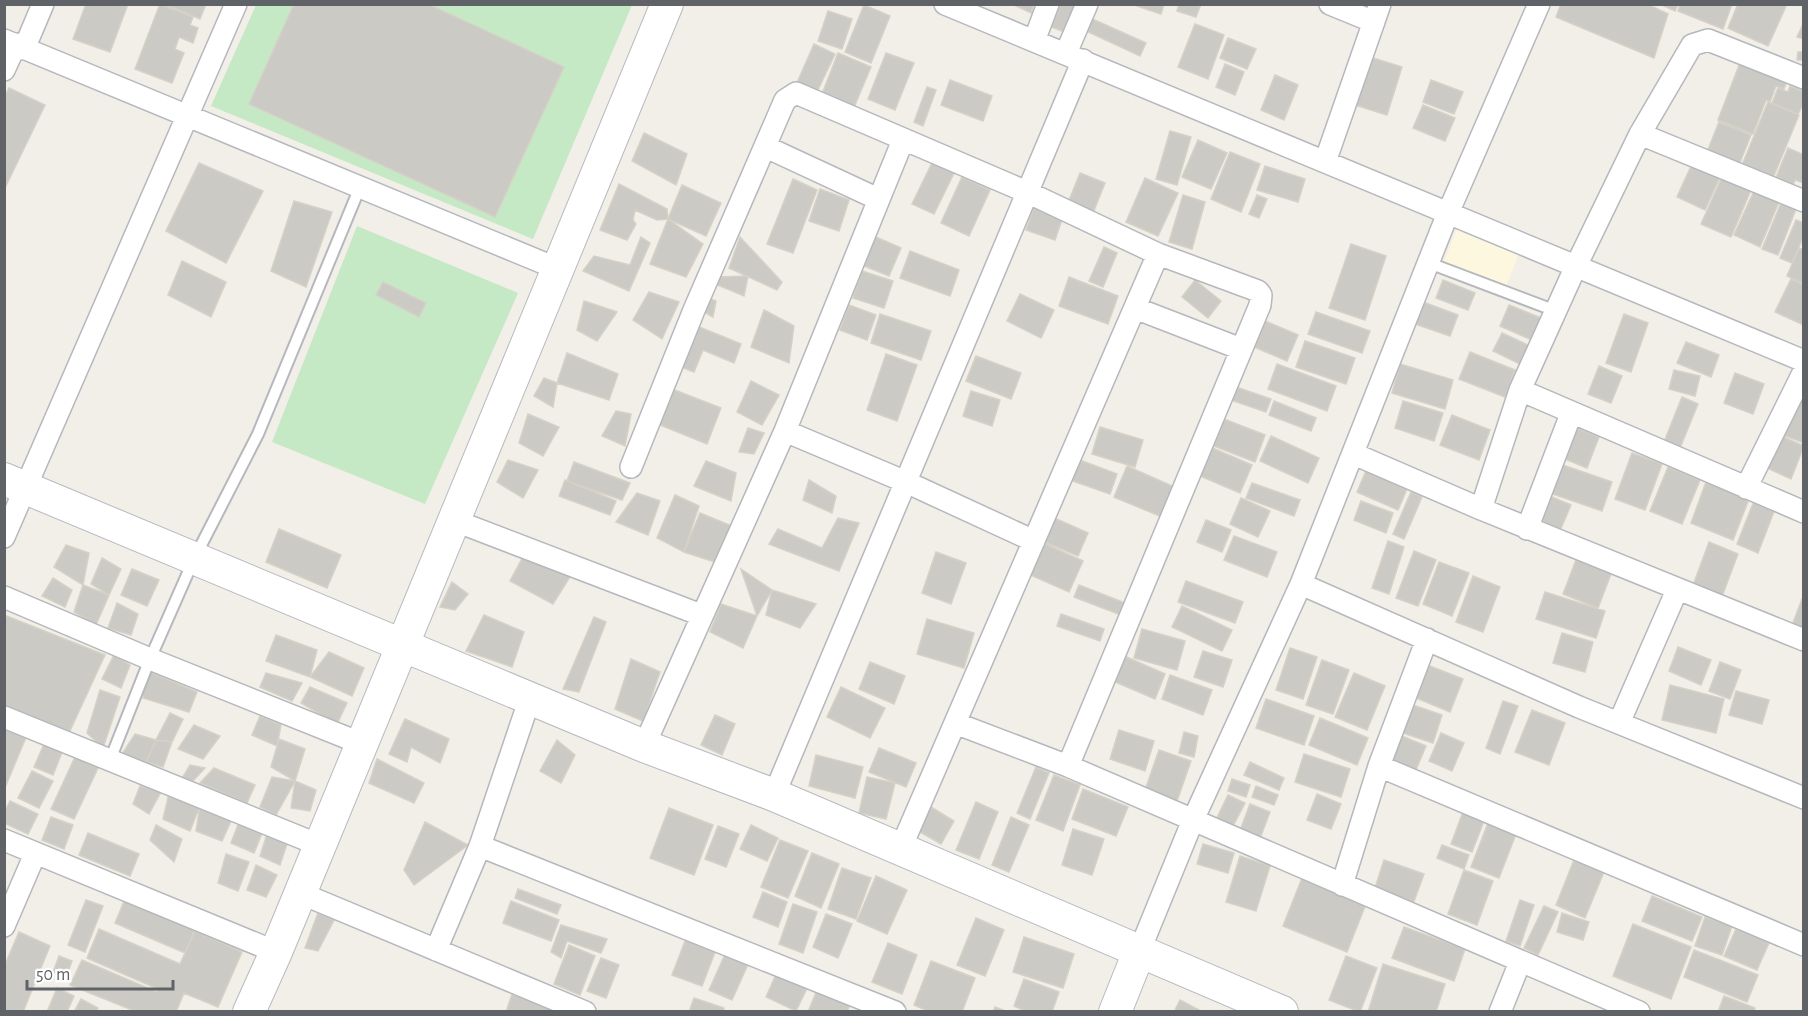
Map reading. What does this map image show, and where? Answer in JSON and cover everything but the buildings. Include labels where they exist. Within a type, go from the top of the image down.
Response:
[{"type":"street","points":[[4,70],[15,44],[43,4]]},
{"type":"street","points":[[4,537],[15,484],[189,116],[236,4]]},
{"type":"street","points":[[249,1011],[276,952],[360,743],[667,4]]},
{"type":"street","points":[[945,4],[1803,361]]},
{"type":"street","points":[[1034,41],[1048,4]]},
{"type":"street","points":[[774,795],[1029,193],[1074,57],[1087,4]]},
{"type":"street","points":[[1325,162],[1377,13],[1330,4]]},
{"type":"street","points":[[1115,1011],[1193,820],[1301,584],[1448,213],[1539,4]]},
{"type":"street","points":[[1481,509],[1520,390],[1576,266],[1640,134],[1688,50],[1702,39],[1803,78]]},
{"type":"street","points":[[15,44],[558,269]]},
{"type":"street","points":[[631,467],[694,310],[785,100],[796,93],[1029,193],[1158,254],[1258,291],[1261,295],[1260,305],[1068,766]]},
{"type":"street","points":[[1640,134],[1803,201]]},
{"type":"street","points":[[644,746],[785,430],[903,140]]},
{"type":"street","points":[[766,147],[878,199]]},
{"type":"street","points":[[900,850],[1158,254]]},
{"type":"street","points":[[1136,308],[1241,349]]},
{"type":"street","points":[[1746,488],[1803,371]]},
{"type":"street","points":[[1520,390],[1571,414],[1803,512]]},
{"type":"street","points":[[1527,529],[1571,414]]},
{"type":"street","points":[[785,430],[1034,541]]},
{"type":"street","points":[[1354,454],[1527,529],[1803,640]]},
{"type":"street","points":[[15,484],[644,746],[774,795],[1282,1011]]},
{"type":"street","points":[[453,520],[701,615]]},
{"type":"street","points":[[1301,584],[1619,723],[1803,798]]},
{"type":"street","points":[[1619,723],[1677,590]]},
{"type":"street","points":[[4,597],[150,659],[360,743]]},
{"type":"street","points":[[1342,885],[1379,766],[1427,639]]},
{"type":"street","points":[[436,950],[480,846],[530,698]]},
{"type":"street","points":[[4,717],[319,845]]},
{"type":"street","points":[[955,723],[1068,766],[1520,962],[1639,1011]]},
{"type":"street","points":[[1379,766],[1527,826],[1803,945]]},
{"type":"street","points":[[4,840],[276,952]]},
{"type":"street","points":[[480,846],[895,1011]]},
{"type":"street","points":[[4,926],[35,854]]},
{"type":"street","points":[[300,893],[585,1011]]},
{"type":"street","points":[[1500,1011],[1520,962]]},
{"type":"lane","points":[[111,760],[150,659],[194,559],[258,434],[360,187]]},
{"type":"lane","points":[[1429,263],[1556,311]]},
{"type":"shaded area","points":[[1458,226],[1520,251],[1505,289],[1443,264]]},
{"type":"green space","points":[[256,5],[632,5],[533,239],[211,106]]},
{"type":"green space","points":[[357,226],[518,293],[425,504],[272,442]]}]
